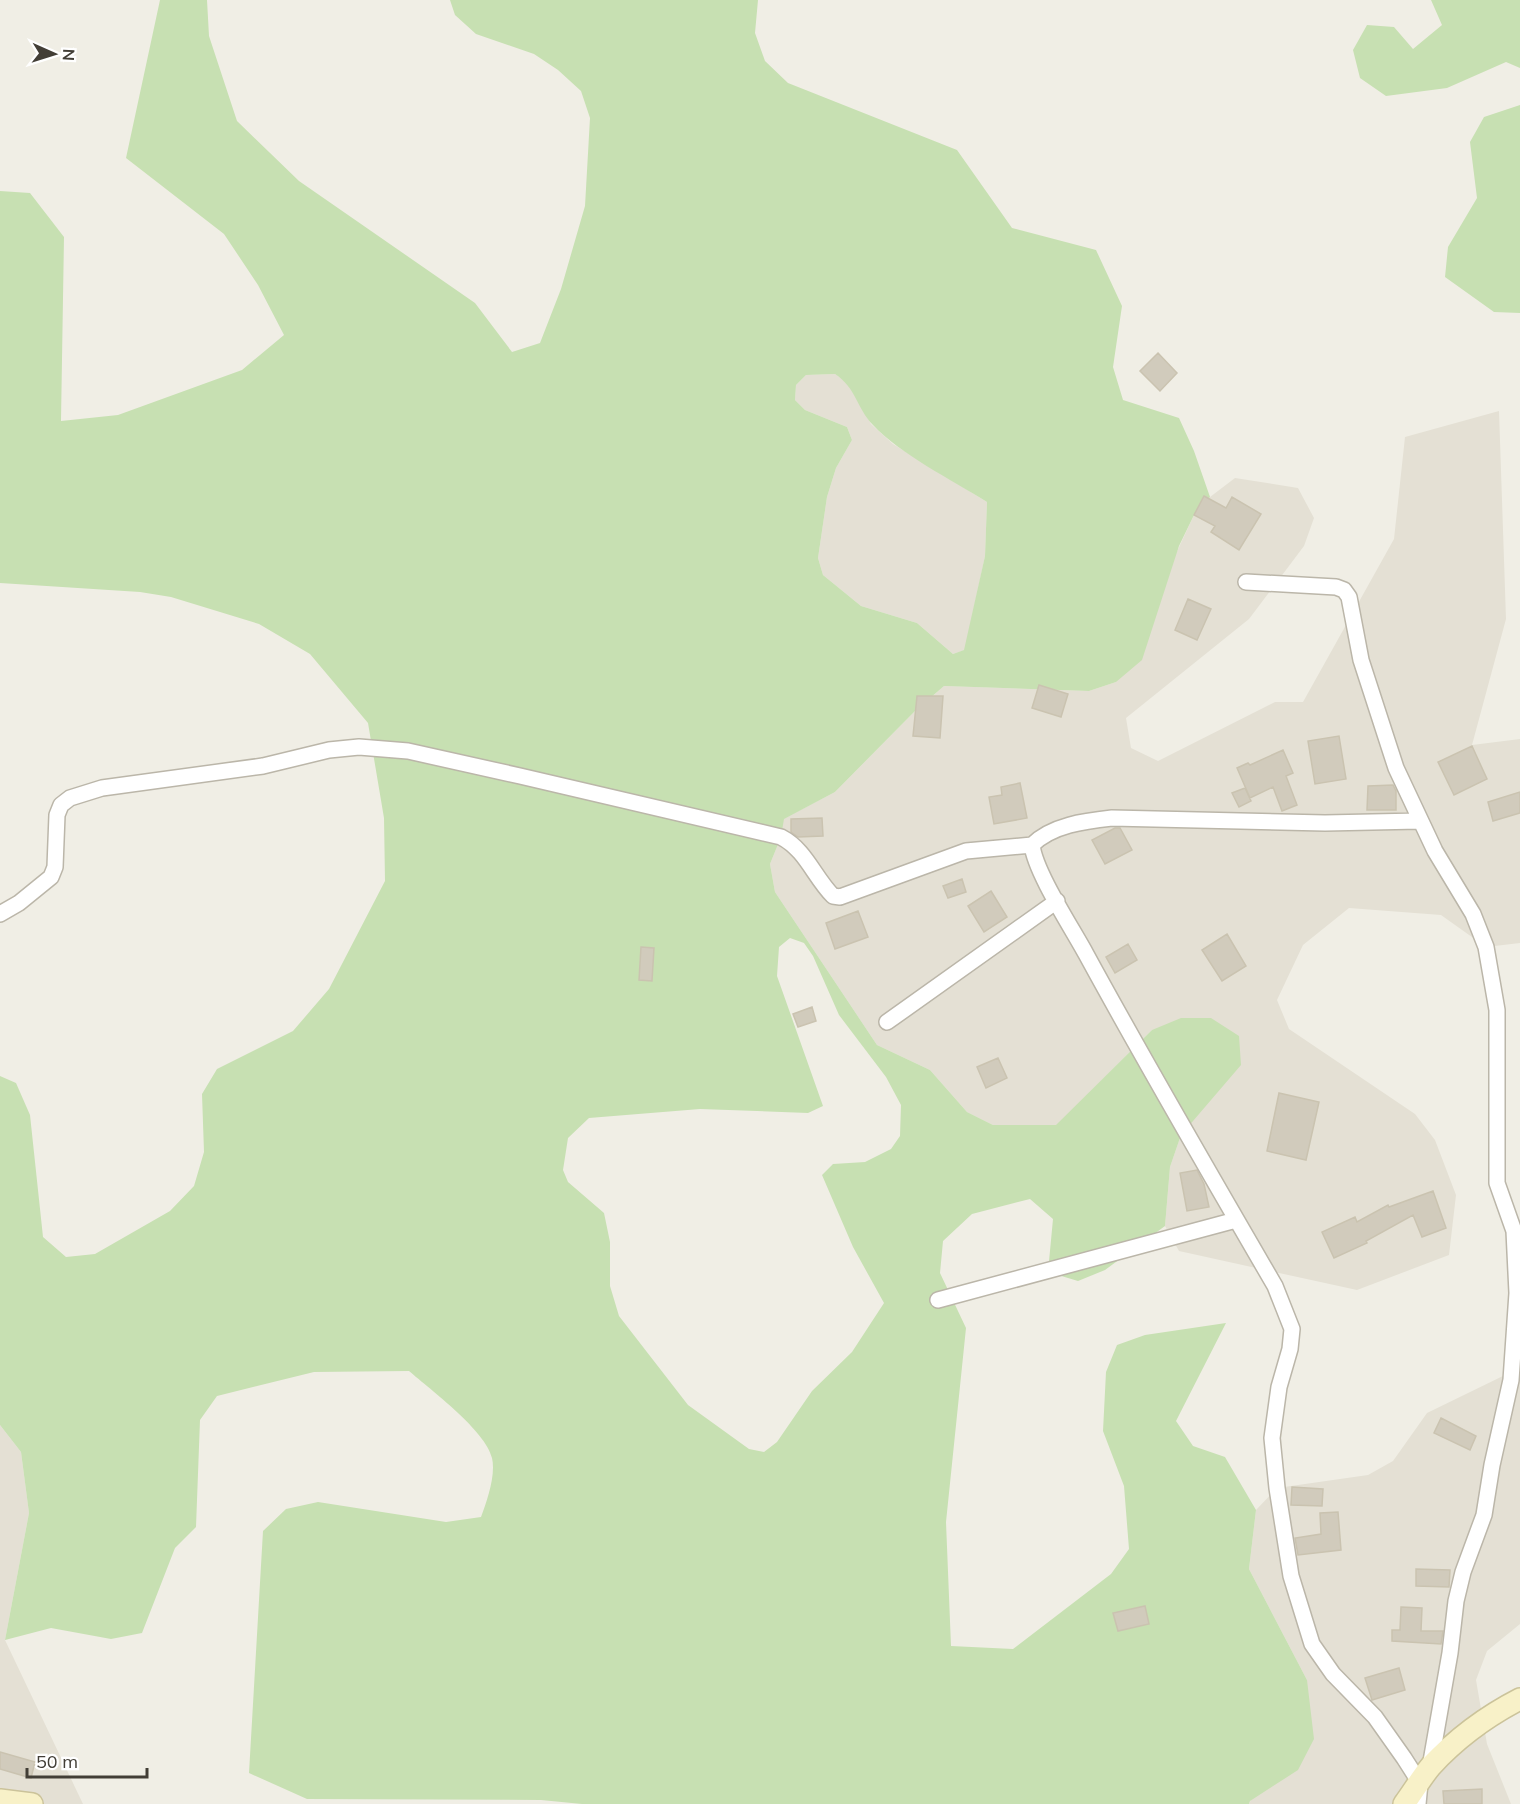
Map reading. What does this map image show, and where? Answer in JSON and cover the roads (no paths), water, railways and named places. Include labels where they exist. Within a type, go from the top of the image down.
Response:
[{"type":"street","points":[[1246,582],[1336,587],[1344,590],[1349,597],[1361,660],[1396,768],[1419,821],[1473,914],[1486,947],[1497,1010],[1497,1183],[1514,1231],[1517,1293],[1511,1380],[1492,1465],[1484,1515],[1463,1572],[1456,1601],[1450,1653],[1423,1785]]},
{"type":"street","points":[[0,914],[19,903],[51,877],[55,867],[57,815],[61,805],[70,798],[102,788],[263,766],[329,750],[359,747],[408,751],[781,837],[792,843],[804,855],[824,888],[833,896],[840,897],[966,851],[1032,845],[1040,837],[1080,821],[1112,818],[1325,823],[1419,821]]},
{"type":"street","points":[[1032,845],[1034,858],[1145,1062],[1275,1286],[1292,1329],[1290,1349],[1279,1387],[1272,1438],[1277,1488],[1291,1576],[1311,1644],[1333,1674],[1375,1717],[1423,1785]]},
{"type":"street","points":[[887,1022],[1057,901]]},
{"type":"street","points":[[938,1300],[1236,1220]]},
{"type":"street","points":[[1404,1804],[1423,1785],[1459,1739],[1500,1709],[1520,1699]]}]
